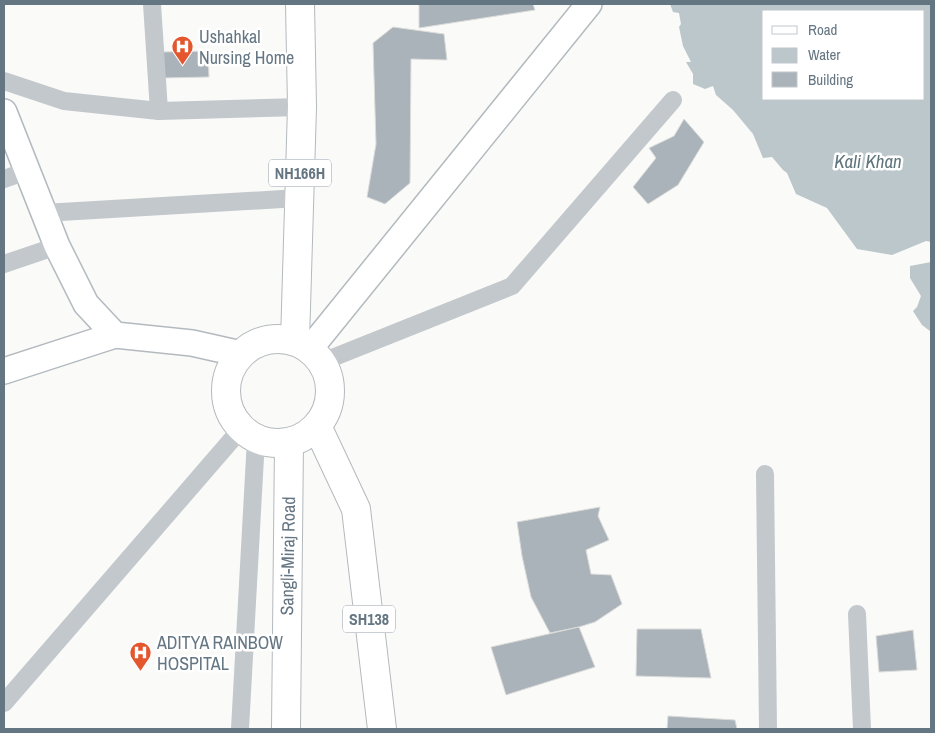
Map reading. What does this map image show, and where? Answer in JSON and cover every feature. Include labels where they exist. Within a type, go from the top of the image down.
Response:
[{"type":"highway","name":"NH166H","points":[[300,4],[302,107],[299,198],[309,351]]},
{"type":"highway","points":[[278,338],[309,351],[328,378],[330,395],[326,411],[318,426],[304,436],[289,443],[248,434],[226,397],[227,380],[233,363],[241,354],[260,341],[278,338]]},
{"type":"highway","name":"SH138","points":[[318,426],[356,509],[382,729]]},
{"type":"highway","name":"Sangli-Miraj Road","points":[[286,729],[289,443]]},
{"type":"main road","points":[[309,351],[589,4]]},
{"type":"main road","points":[[5,121],[57,246],[86,304],[115,335]]},
{"type":"main road","points":[[4,371],[115,335],[192,343],[241,354]]},
{"type":"street","points":[[152,4],[159,111]]},
{"type":"street","points":[[4,81],[64,101],[159,111],[302,107]]},
{"type":"street","points":[[309,351],[512,286],[672,100]]},
{"type":"street","points":[[4,179],[27,171]]},
{"type":"street","points":[[44,213],[299,198]]},
{"type":"street","points":[[4,264],[57,246]]},
{"type":"street","points":[[4,702],[248,434]]},
{"type":"street","points":[[240,729],[248,434]]},
{"type":"street","points":[[765,474],[768,729]]},
{"type":"street","points":[[857,614],[862,729]]},
{"type":"water","name":"Kali Khan","points":[[670,4],[931,4],[931,242],[926,241],[892,255],[857,249],[827,208],[796,194],[787,173],[772,157],[763,158],[753,134],[733,110],[716,95],[713,86],[705,89],[693,84],[693,74],[686,62],[691,62],[683,46],[679,27],[681,24],[679,13],[673,12]]},
{"type":"water","points":[[931,262],[931,348],[930,331],[922,325],[913,311],[917,307],[921,296],[910,278],[910,266]]},
{"type":"building","points":[[419,4],[533,4],[535,10],[419,28]]},
{"type":"building","points":[[393,27],[444,34],[447,60],[411,59],[410,183],[385,204],[367,197],[376,144],[373,43]]},
{"type":"building","points":[[208,51],[209,77],[162,78],[162,52]]},
{"type":"building","points":[[684,119],[704,142],[678,185],[648,204],[633,187],[656,158],[649,148],[674,136]]},
{"type":"building","points":[[600,507],[598,516],[609,540],[586,550],[591,574],[611,575],[622,604],[595,622],[550,633],[531,597],[517,522]]},
{"type":"building","points":[[579,627],[595,667],[506,695],[491,647]]},
{"type":"building","points":[[637,629],[701,629],[711,678],[636,676]]},
{"type":"building","points":[[913,630],[917,670],[879,672],[876,636]]},
{"type":"building","points":[[668,716],[735,720],[737,729],[667,729]]},
{"type":"place","name":"Ushahkal Nursing Home","points":[[183,66]]},
{"type":"place","name":"ADITYA RAINBOW HOSPITAL","points":[[141,672]]}]
